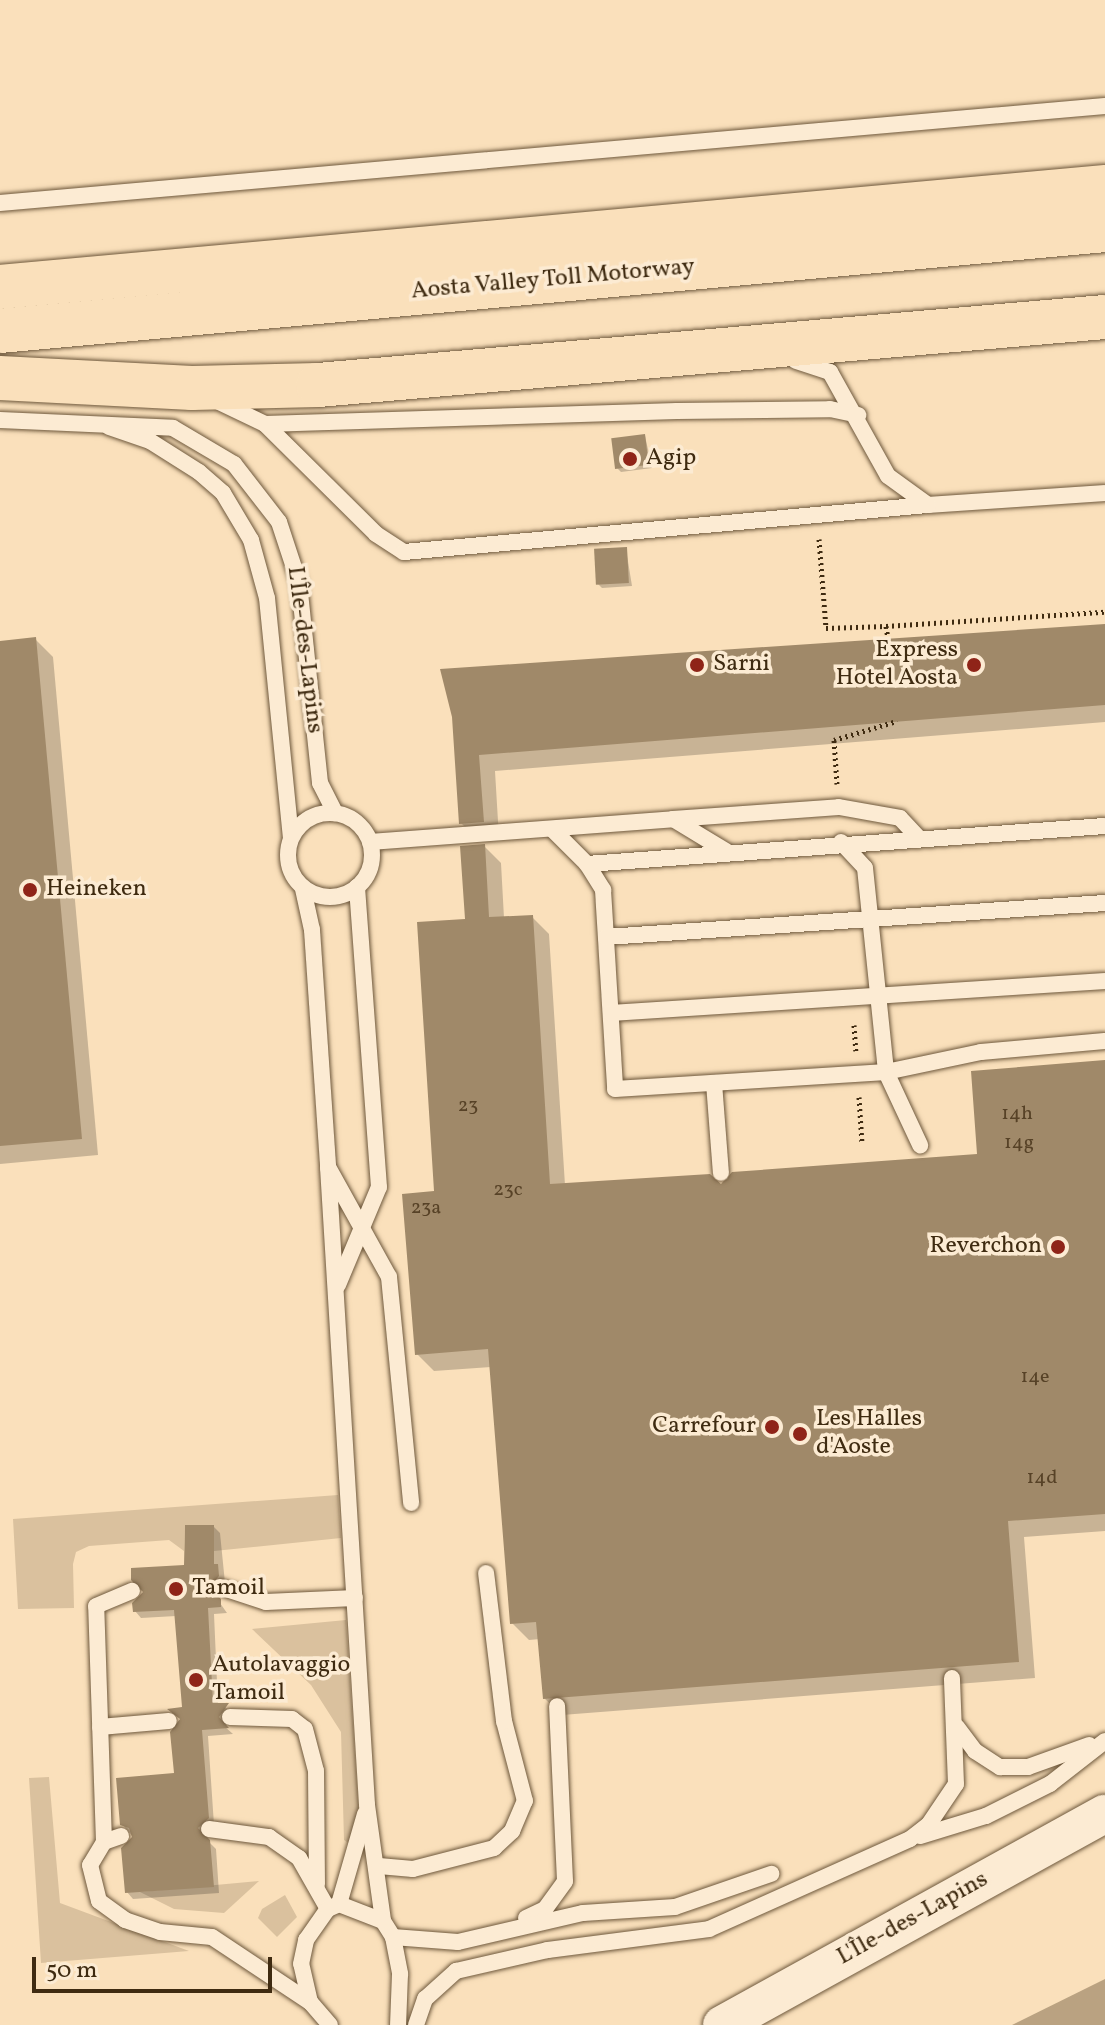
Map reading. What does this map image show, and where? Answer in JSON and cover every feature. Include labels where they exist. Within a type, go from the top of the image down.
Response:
[{"type":"highway","name":"Aosta Valley Toll Motorway","points":[[0,287],[1105,187]]},
{"type":"highway","name":"Aosta Valley Toll Motorway","points":[[0,331],[1105,230]]},
{"type":"highway","points":[[0,378],[192,388],[418,379],[1105,317]]},
{"type":"street","name":"L'Île-des-Lapins","points":[[722,2025],[1105,1814]]},
{"type":"lane","points":[[0,203],[1105,106]]},
{"type":"lane","points":[[711,352],[822,366],[858,415],[888,476],[928,505]]},
{"type":"lane","points":[[192,388],[265,424],[376,534],[404,552],[839,512],[1105,493]]},
{"type":"lane","points":[[265,424],[677,411],[830,409],[858,415]]},
{"type":"lane","name":"L'Île-des-Lapins","points":[[0,420],[89,420],[173,428],[208,444],[234,464],[279,522],[299,583],[320,783],[335,813]]},
{"type":"lane","name":"L'Île-des-Lapins","points":[[89,420],[177,456],[223,493],[246,529],[267,598],[291,838],[288,866],[303,889],[312,930],[367,1805]]},
{"type":"lane","points":[[370,842],[839,807],[900,818],[917,836]]},
{"type":"lane","points":[[291,838],[308,818],[335,813],[357,822],[370,842],[370,867],[357,887],[336,897],[303,889]]},
{"type":"lane","points":[[673,819],[726,851]]},
{"type":"lane","points":[[587,864],[917,836],[1105,826]]},
{"type":"lane","points":[[552,829],[587,864],[603,890],[615,1089],[886,1072],[981,1052],[1105,1041]]},
{"type":"lane","points":[[841,842],[865,868],[873,919],[886,1072],[920,1145]]},
{"type":"lane","points":[[336,1290],[379,1187],[357,887]]},
{"type":"lane","points":[[606,937],[1105,903]]},
{"type":"lane","points":[[611,1013],[1105,981]]},
{"type":"lane","points":[[714,1083],[721,1173]]},
{"type":"lane","points":[[328,1167],[389,1277],[411,1503]]},
{"type":"lane","points":[[379,1866],[413,1869],[494,1848],[512,1831],[525,1801],[504,1721],[486,1573]]},
{"type":"lane","points":[[220,1587],[266,1602],[355,1598]]},
{"type":"lane","points":[[132,1591],[96,1606],[104,1842],[90,1865],[99,1901],[125,1920],[160,1932],[212,1937],[310,2002],[330,2025]]},
{"type":"lane","points":[[910,1839],[929,1824],[956,1784],[952,1678]]},
{"type":"lane","points":[[503,1929],[545,1909],[565,1881],[557,1706]]},
{"type":"lane","points":[[230,1717],[292,1719],[305,1729],[316,1771],[317,1884]]},
{"type":"lane","points":[[100,1727],[169,1721]]},
{"type":"lane","points":[[956,1725],[975,1751],[1000,1767],[1063,1758],[1105,1739]]},
{"type":"lane","points":[[416,2025],[425,1999],[456,1971],[548,1950],[709,1929],[910,1839],[986,1816],[1050,1784],[1105,1739]]},
{"type":"lane","points":[[367,1805],[379,1866],[383,1921],[393,1937],[400,1974],[398,2025]]},
{"type":"lane","points":[[310,2002],[301,1978],[302,1951],[334,1906],[367,1805]]},
{"type":"lane","points":[[209,1829],[269,1837],[299,1858],[334,1906],[383,1921]]},
{"type":"lane","points":[[104,1842],[121,1836]]},
{"type":"lane","points":[[393,1937],[458,1942],[503,1929],[583,1913],[675,1907],[771,1874]]},
{"type":"path","points":[[839,512],[840,539],[818,539],[826,628],[1105,612]]},
{"type":"path","points":[[886,626],[888,638]]},
{"type":"path","points":[[836,765],[834,740],[897,721]]},
{"type":"shaded area","points":[[338,1495],[341,1538],[214,1551],[214,1525],[185,1525],[184,1551],[169,1540],[89,1546],[76,1552],[73,1564],[74,1608],[18,1609],[13,1519]]},
{"type":"shaded area","points":[[346,1620],[360,1830],[354,1847],[344,1840],[341,1732],[311,1685],[252,1629]]},
{"type":"shaded area","points":[[49,1777],[60,1903],[189,1951],[41,1963],[29,1778]]},
{"type":"shaded area","points":[[259,1881],[224,1913],[174,1909],[140,1892]]},
{"type":"shaded area","points":[[285,1895],[297,1917],[277,1937],[258,1918],[262,1909]]},
{"type":"shaded area","points":[[1105,1979],[1105,2025],[1012,2025]]},
{"type":"building","points":[[645,434],[649,465],[615,469],[611,438]]},
{"type":"building","points":[[627,547],[629,583],[596,585],[594,549]]},
{"type":"building","points":[[1105,624],[1105,705],[479,755],[484,822],[459,824],[452,717],[440,669]]},
{"type":"building","name":"Heineken","points":[[36,637],[82,1139],[0,1146],[0,641]]},
{"type":"building","name":"Les Halles d'Aoste","points":[[485,844],[489,917],[533,915],[550,1184],[710,1174],[721,1184],[732,1172],[977,1154],[971,1071],[1105,1060],[1105,1514],[1008,1521],[1019,1662],[543,1699],[536,1622],[510,1624],[488,1349],[415,1355],[402,1194],[434,1191],[417,922],[465,919],[460,846]]},
{"type":"building","points":[[185,1525],[214,1525],[214,1564],[218,1564],[219,1576],[209,1588],[221,1599],[221,1607],[208,1608],[213,1703],[229,1703],[219,1717],[229,1728],[202,1730],[209,1818],[198,1828],[210,1840],[214,1887],[125,1893],[121,1848],[132,1837],[129,1828],[120,1825],[116,1778],[174,1773],[170,1732],[180,1719],[167,1709],[182,1707],[174,1610],[133,1612],[132,1603],[143,1592],[131,1580],[131,1568],[184,1565]]},
{"type":"place","name":"Agip","points":[[630,459]]},
{"type":"place","name":"Sarni","points":[[697,665]]},
{"type":"place","name":"Express Hotel Aosta","points":[[974,665]]},
{"type":"place","name":"Heineken","points":[[30,890]]},
{"type":"place","name":"Reverchon","points":[[1058,1247]]},
{"type":"place","name":"Carrefour","points":[[772,1427]]},
{"type":"place","name":"Les Halles d'Aoste","points":[[800,1434]]},
{"type":"place","name":"Tamoil","points":[[176,1589]]},
{"type":"place","name":"Autolavaggio Tamoil","points":[[196,1680]]}]
